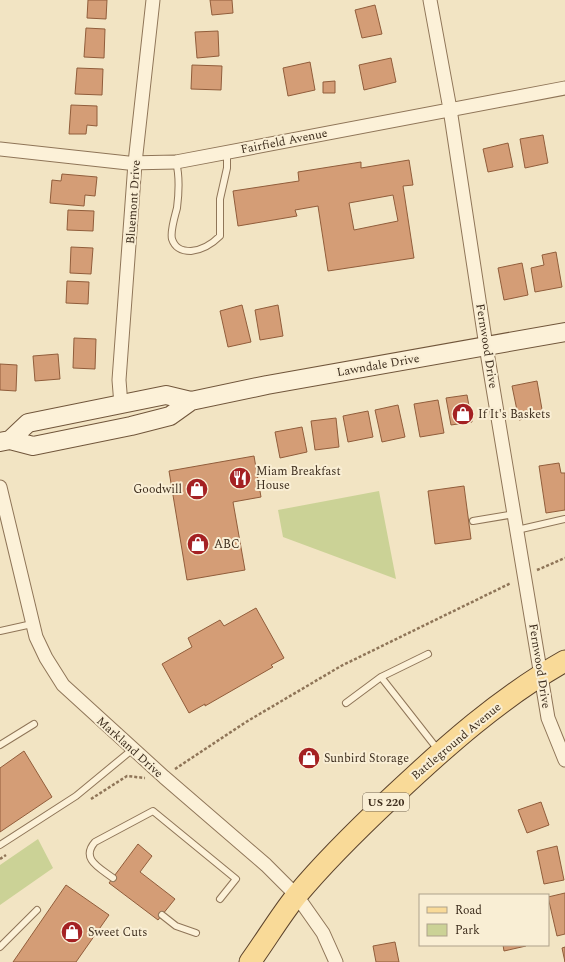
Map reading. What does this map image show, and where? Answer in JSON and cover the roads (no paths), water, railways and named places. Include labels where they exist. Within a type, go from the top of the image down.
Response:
[{"type":"main road","name":"Lawndale Drive","points":[[5,441],[28,423],[166,395],[191,400],[565,332]]},
{"type":"main road","name":"Lawndale Drive","points":[[5,441],[33,446],[131,426],[170,416],[191,400]]},
{"type":"main road","name":"Battleground Avenue","points":[[250,962],[297,896],[353,834],[440,752],[541,674],[565,661]]},
{"type":"street","name":"Bluemont Drive","points":[[121,405],[119,380],[135,162],[153,0]]},
{"type":"street","name":"Fernwood Drive","points":[[430,0],[450,109],[486,346],[548,718],[565,760]]},
{"type":"street","name":"Fairfield Avenue","points":[[0,149],[135,162],[176,162],[565,88]]},
{"type":"street","name":"Markland Drive","points":[[0,487],[32,624],[46,658],[63,685],[164,777],[266,865],[297,896],[323,933],[336,962]]},
{"type":"lane","points":[[176,162],[179,176],[177,206],[172,237],[177,248],[183,251],[198,250],[214,243],[220,236],[220,199],[227,168],[227,152]]},
{"type":"lane","points":[[473,522],[515,514]]},
{"type":"lane","points":[[517,530],[565,519]]},
{"type":"lane","points":[[0,631],[32,624]]},
{"type":"lane","points":[[346,704],[381,677],[428,654]]},
{"type":"lane","points":[[381,677],[440,752]]},
{"type":"lane","points":[[0,745],[34,724]]},
{"type":"lane","points":[[0,846],[76,796],[133,749]]},
{"type":"lane","points":[[113,878],[93,862],[89,856],[90,848],[95,842],[153,811],[236,879],[220,899]]},
{"type":"lane","points":[[0,947],[37,910]]},
{"type":"lane","points":[[162,915],[176,926],[196,933]]},
{"type":"place","name":"If It's Baskets","points":[[463,414]]},
{"type":"place","name":"Miam Breakfast House","points":[[240,478]]},
{"type":"place","name":"Goodwill","points":[[197,489]]},
{"type":"place","name":"ABC","points":[[198,544]]},
{"type":"place","name":"Sunbird Storage","points":[[309,758]]},
{"type":"place","name":"Sweet Cuts","points":[[72,932]]}]
